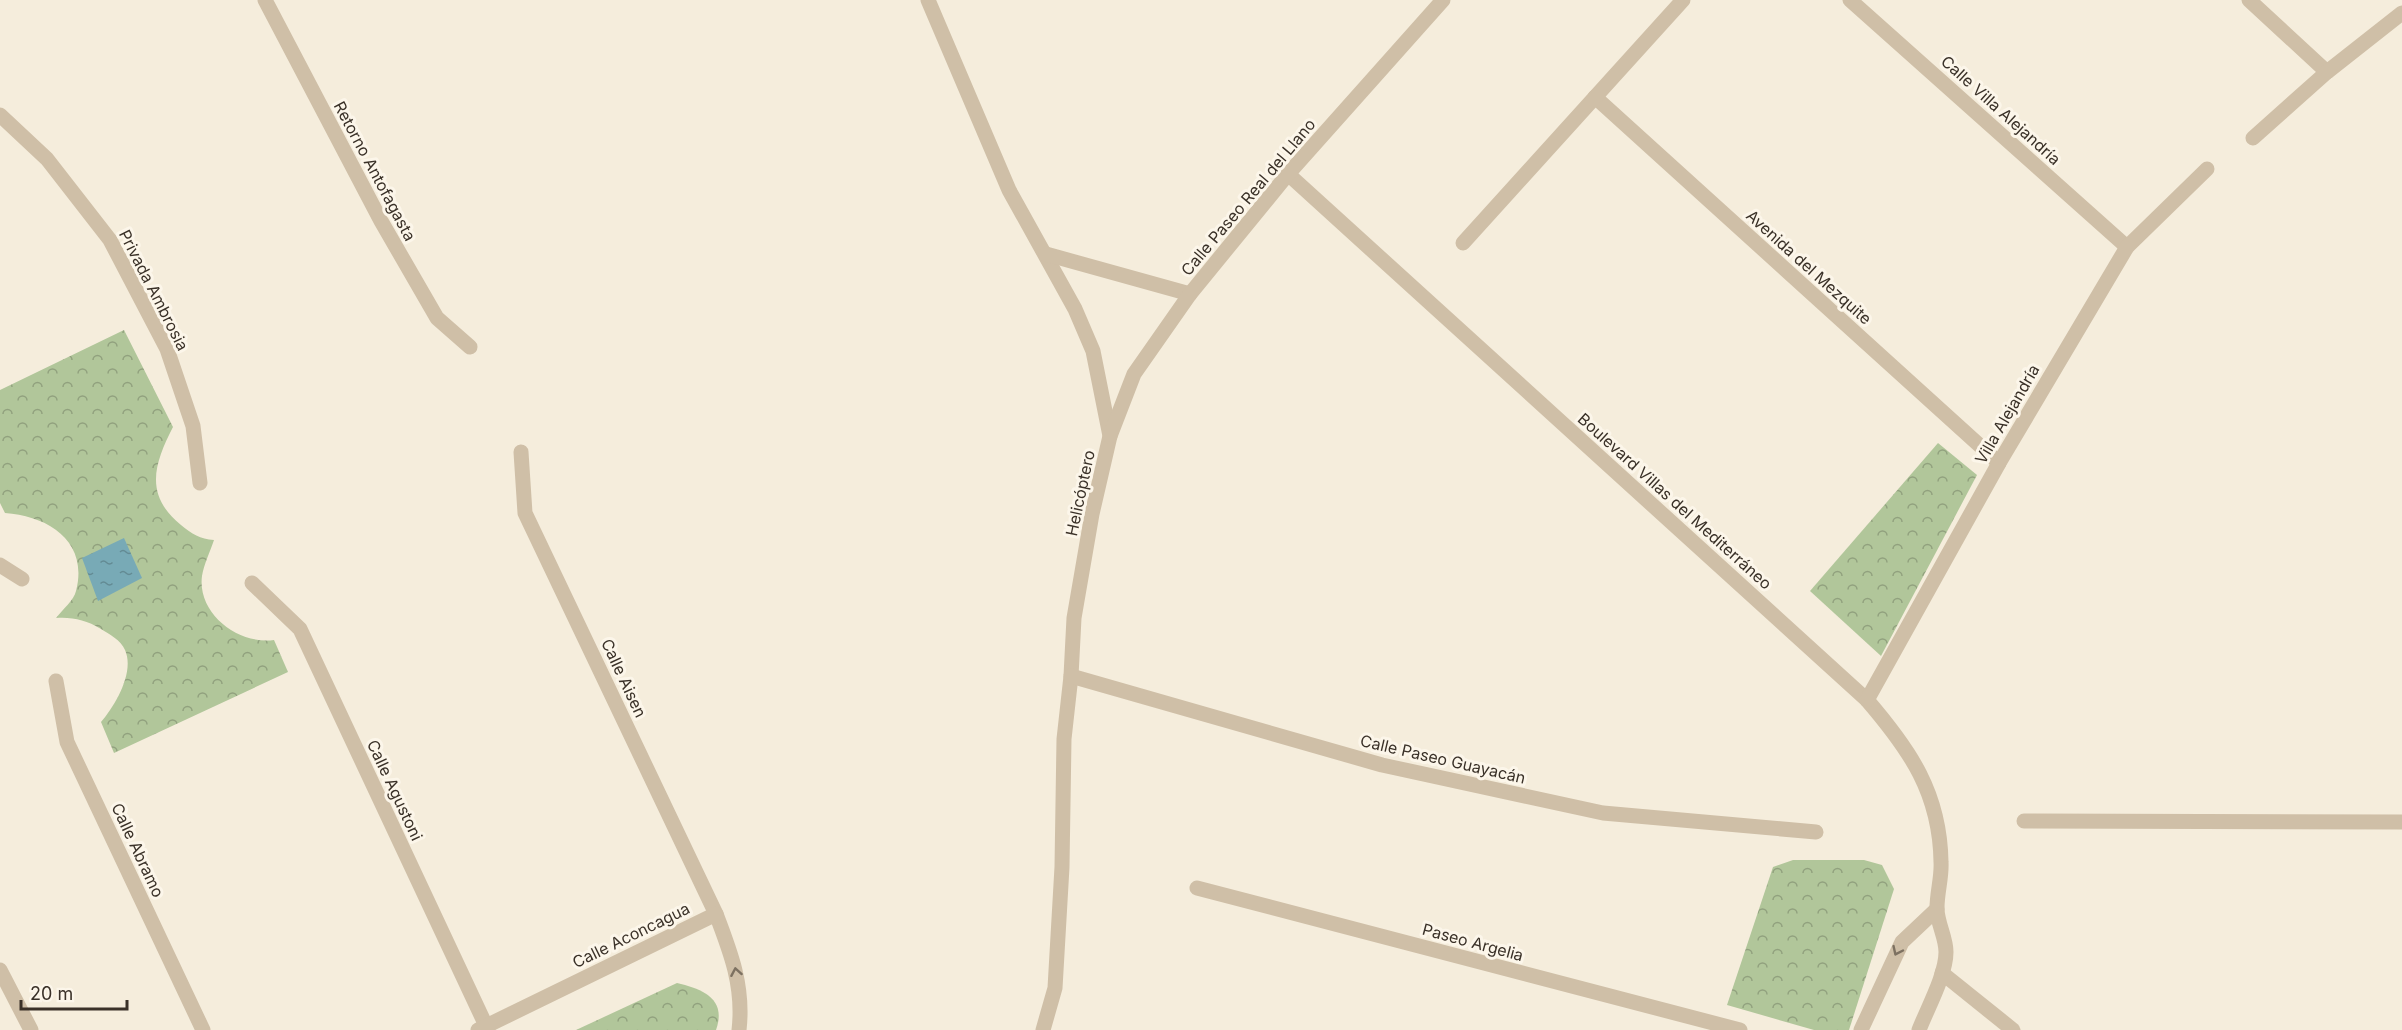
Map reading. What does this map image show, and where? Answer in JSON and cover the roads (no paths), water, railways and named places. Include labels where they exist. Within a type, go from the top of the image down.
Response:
[{"type":"street","name":"Retorno Antofagasta","points":[[265,0],[381,221],[437,318],[470,347]]},
{"type":"street","name":"Helicóptero","points":[[928,0],[1009,190],[1075,309],[1093,351],[1110,436],[1092,514],[1074,618],[1064,740],[1062,867],[1055,988],[1043,1030]]},
{"type":"street","name":"Calle Paseo Real del Llano","points":[[1110,436],[1134,374],[1191,294],[1288,174],[1443,0]]},
{"type":"street","points":[[1463,243],[1683,0]]},
{"type":"street","name":"Calle Villa Alejandría","points":[[1850,0],[2127,247]]},
{"type":"street","points":[[2249,0],[2327,72]]},
{"type":"street","points":[[2253,138],[2327,72],[2402,13]]},
{"type":"street","name":"Avenida del Mezquite","points":[[1595,97],[1999,463]]},
{"type":"street","name":"Privada Ambrosia","points":[[0,115],[47,159],[110,240],[167,349],[193,426],[200,483]]},
{"type":"street","name":"Villa Alejandría","points":[[1867,700],[1999,463],[2127,247],[2207,169]]},
{"type":"street","name":"Boulevard Villas del Mediterráneo","points":[[1288,174],[1867,700],[1899,737],[1930,794],[1936,818],[1941,862],[1936,909],[1946,952],[1942,973],[1919,1030]]},
{"type":"street","points":[[1046,255],[1191,294]]},
{"type":"street","name":"Calle Aisen","points":[[521,452],[525,513],[716,914]]},
{"type":"street","points":[[0,565],[21,579]]},
{"type":"street","name":"Calle Agustoni","points":[[252,583],[300,629],[484,1029]]},
{"type":"street","name":"Calle Paseo Guayacán","points":[[1071,676],[1382,765],[1603,813],[1816,832]]},
{"type":"street","name":"Calle Abramo","points":[[56,681],[67,742],[203,1030]]},
{"type":"street","points":[[2024,821],[2402,822]]},
{"type":"street","name":"Paseo Argelia","points":[[1197,888],[1740,1030]]},
{"type":"street","points":[[1861,1030],[1902,942],[1936,909]]},
{"type":"street","name":"Calle Aconcagua","points":[[484,1029],[716,914],[735,964],[742,1009],[739,1030]]},
{"type":"street","points":[[0,970],[31,1030]]},
{"type":"street","points":[[1942,973],[2013,1030]]},
{"type":"water","points":[[124,538],[142,578],[98,601],[82,558]]}]
